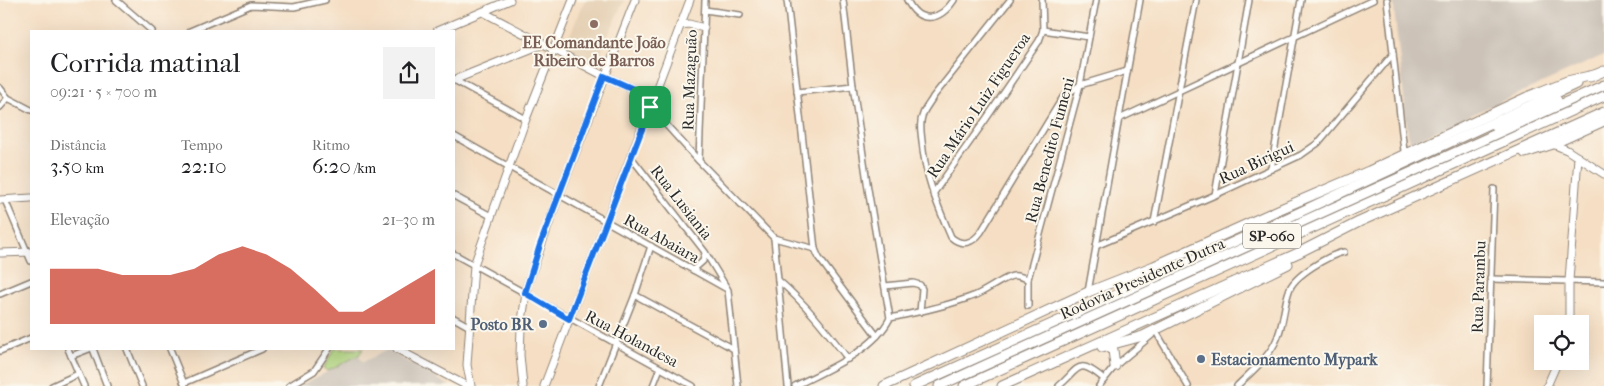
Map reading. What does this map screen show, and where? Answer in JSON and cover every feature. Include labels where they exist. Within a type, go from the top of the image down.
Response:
[{"type":"highway","name":"SP-060","points":[[914,386],[1282,220],[1604,71]]},
{"type":"highway","points":[[884,386],[1088,292],[1154,266],[1369,171],[1536,93],[1567,81],[1594,75]]},
{"type":"highway","points":[[1405,162],[1425,158],[1604,81]]},
{"type":"highway","name":"Rodovia Presidente Dutra","points":[[939,386],[1604,85]]},
{"type":"highway","name":"Rodovia Presidente Dutra","points":[[964,386],[1604,96]]},
{"type":"highway","name":"SP-060","points":[[1002,386],[1073,356],[1298,253],[1359,222],[1604,112]]},
{"type":"highway","points":[[1486,164],[1494,164],[1553,144],[1604,120]]},
{"type":"highway","points":[[1073,356],[1156,331],[1330,242],[1352,230],[1359,222]]},
{"type":"highway","points":[[996,335],[1060,311],[1099,302]]},
{"type":"highway","points":[[1106,346],[1113,350],[1115,366]]},
{"type":"street","points":[[116,0],[151,30]]},
{"type":"street","points":[[247,0],[251,5]]},
{"type":"street","points":[[192,30],[251,5],[294,7],[324,0]]},
{"type":"street","points":[[439,30],[510,0]]},
{"type":"street","points":[[451,378],[460,379],[464,376],[467,365],[474,265],[526,119],[573,0]]},
{"type":"street","points":[[523,386],[520,355],[525,293],[559,195],[635,0]]},
{"type":"street","points":[[544,386],[690,0]]},
{"type":"street","name":"Rua Mazaguão","points":[[698,161],[705,0]]},
{"type":"street","points":[[787,0],[815,249],[819,258],[877,336]]},
{"type":"street","points":[[843,0],[868,189],[890,318]]},
{"type":"street","points":[[908,0],[913,10],[919,16],[927,17],[935,16],[954,0]]},
{"type":"street","points":[[1010,0],[954,69],[923,112],[921,120],[927,176],[932,194],[951,237],[961,243],[975,240],[982,232],[1063,97],[1080,85],[1127,71]]},
{"type":"street","name":"Rua Mário Luiz Figueroa","points":[[932,194],[1039,41],[1043,30],[1042,0]]},
{"type":"street","name":"Rua Benedito Fumeni","points":[[1028,306],[1028,279],[1080,85],[1096,0]]},
{"type":"street","points":[[1088,292],[1140,0]]},
{"type":"street","points":[[1154,222],[1196,0]]},
{"type":"street","points":[[1215,195],[1249,0]]},
{"type":"street","points":[[1271,169],[1301,0]]},
{"type":"street","points":[[1120,119],[1373,0]]},
{"type":"street","points":[[1387,0],[1404,151]]},
{"type":"street","points":[[705,10],[740,14]]},
{"type":"street","points":[[483,12],[604,76],[654,98]]},
{"type":"street","points":[[680,25],[694,24],[704,28]]},
{"type":"street","points":[[1043,30],[1089,37]]},
{"type":"street","points":[[523,52],[526,35]]},
{"type":"street","points":[[455,80],[543,44]]},
{"type":"street","name":"Rua Birigui","points":[[1096,246],[1301,156],[1318,143],[1393,54]]},
{"type":"street","points":[[466,74],[466,82],[470,88]]},
{"type":"street","points":[[455,80],[526,119]]},
{"type":"street","points":[[797,92],[853,86]]},
{"type":"street","points":[[0,88],[8,98],[30,109]]},
{"type":"street","points":[[0,107],[8,98]]},
{"type":"street","points":[[650,107],[698,161],[774,238],[815,249]]},
{"type":"street","name":"Rua Abaiara","points":[[455,137],[727,289]]},
{"type":"street","points":[[1565,138],[1567,150]]},
{"type":"street","points":[[1553,144],[1567,150],[1604,174]]},
{"type":"street","name":"Rua Lusiania","points":[[632,157],[705,252],[727,289]]},
{"type":"street","points":[[1569,315],[1569,281],[1578,157]]},
{"type":"street","name":"Rua Parambu","points":[[1487,386],[1494,189]]},
{"type":"street","points":[[455,197],[491,216]]},
{"type":"street","points":[[0,253],[29,252],[3,200],[30,198]]},
{"type":"street","points":[[774,238],[788,386]]},
{"type":"street","points":[[599,386],[652,246]]},
{"type":"street","points":[[693,270],[704,261],[705,252]]},
{"type":"street","points":[[1237,386],[1274,346],[1284,319],[1289,289],[1294,282],[1325,260],[1344,252]]},
{"type":"street","name":"Rua Holandesa","points":[[455,255],[693,386]]},
{"type":"street","points":[[795,386],[848,359],[877,336],[890,318],[955,303],[978,295],[1011,276],[1028,279]]},
{"type":"street","points":[[1490,278],[1604,282]]},
{"type":"street","points":[[778,279],[816,316],[848,359]]},
{"type":"street","points":[[0,294],[30,281]]},
{"type":"street","points":[[885,286],[913,283],[920,285],[922,289],[920,312]]},
{"type":"street","points":[[727,289],[738,386]]},
{"type":"street","points":[[635,295],[734,349]]},
{"type":"street","points":[[455,319],[470,327]]},
{"type":"street","points":[[1099,386],[1115,366],[1156,331],[1188,386]]},
{"type":"street","points":[[0,351],[30,338]]},
{"type":"street","points":[[68,350],[84,386]]},
{"type":"street","points":[[71,356],[86,350]]},
{"type":"street","points":[[93,350],[108,386]]},
{"type":"street","points":[[127,350],[142,386]]},
{"type":"street","points":[[170,350],[184,384],[260,350]]},
{"type":"street","points":[[289,386],[314,371],[328,350]]},
{"type":"street","points":[[400,350],[467,386]]},
{"type":"street","points":[[467,365],[472,386]]},
{"type":"street","points":[[1059,386],[1077,368],[1082,366],[1090,368],[1104,379]]},
{"type":"street","points":[[653,386],[660,368]]},
{"type":"street","points":[[1547,386],[1554,370]]},
{"type":"street","points":[[52,386],[78,374]]},
{"type":"shaded area","name":"EE Comandante João Ribeiro de Barros","points":[[585,0],[624,0],[596,63],[564,49]]},
{"type":"shaded area","points":[[1393,0],[1604,0],[1604,55],[1409,143]]},
{"type":"shaded area","points":[[387,350],[450,386],[299,386],[359,356],[363,362]]},
{"type":"green space","points":[[333,350],[362,350],[359,355],[328,371],[323,369]]},
{"type":"place","name":"EE Comandante João Ribeiro de Barros","points":[[594,24]]},
{"type":"place","name":"Posto BR","points":[[543,324]]},
{"type":"place","name":"Estacionamento Mypark","points":[[1201,359]]},
{"type":"route","points":[[604,76],[654,98],[650,107],[607,222],[569,319],[525,293],[540,245],[604,76]]}]
